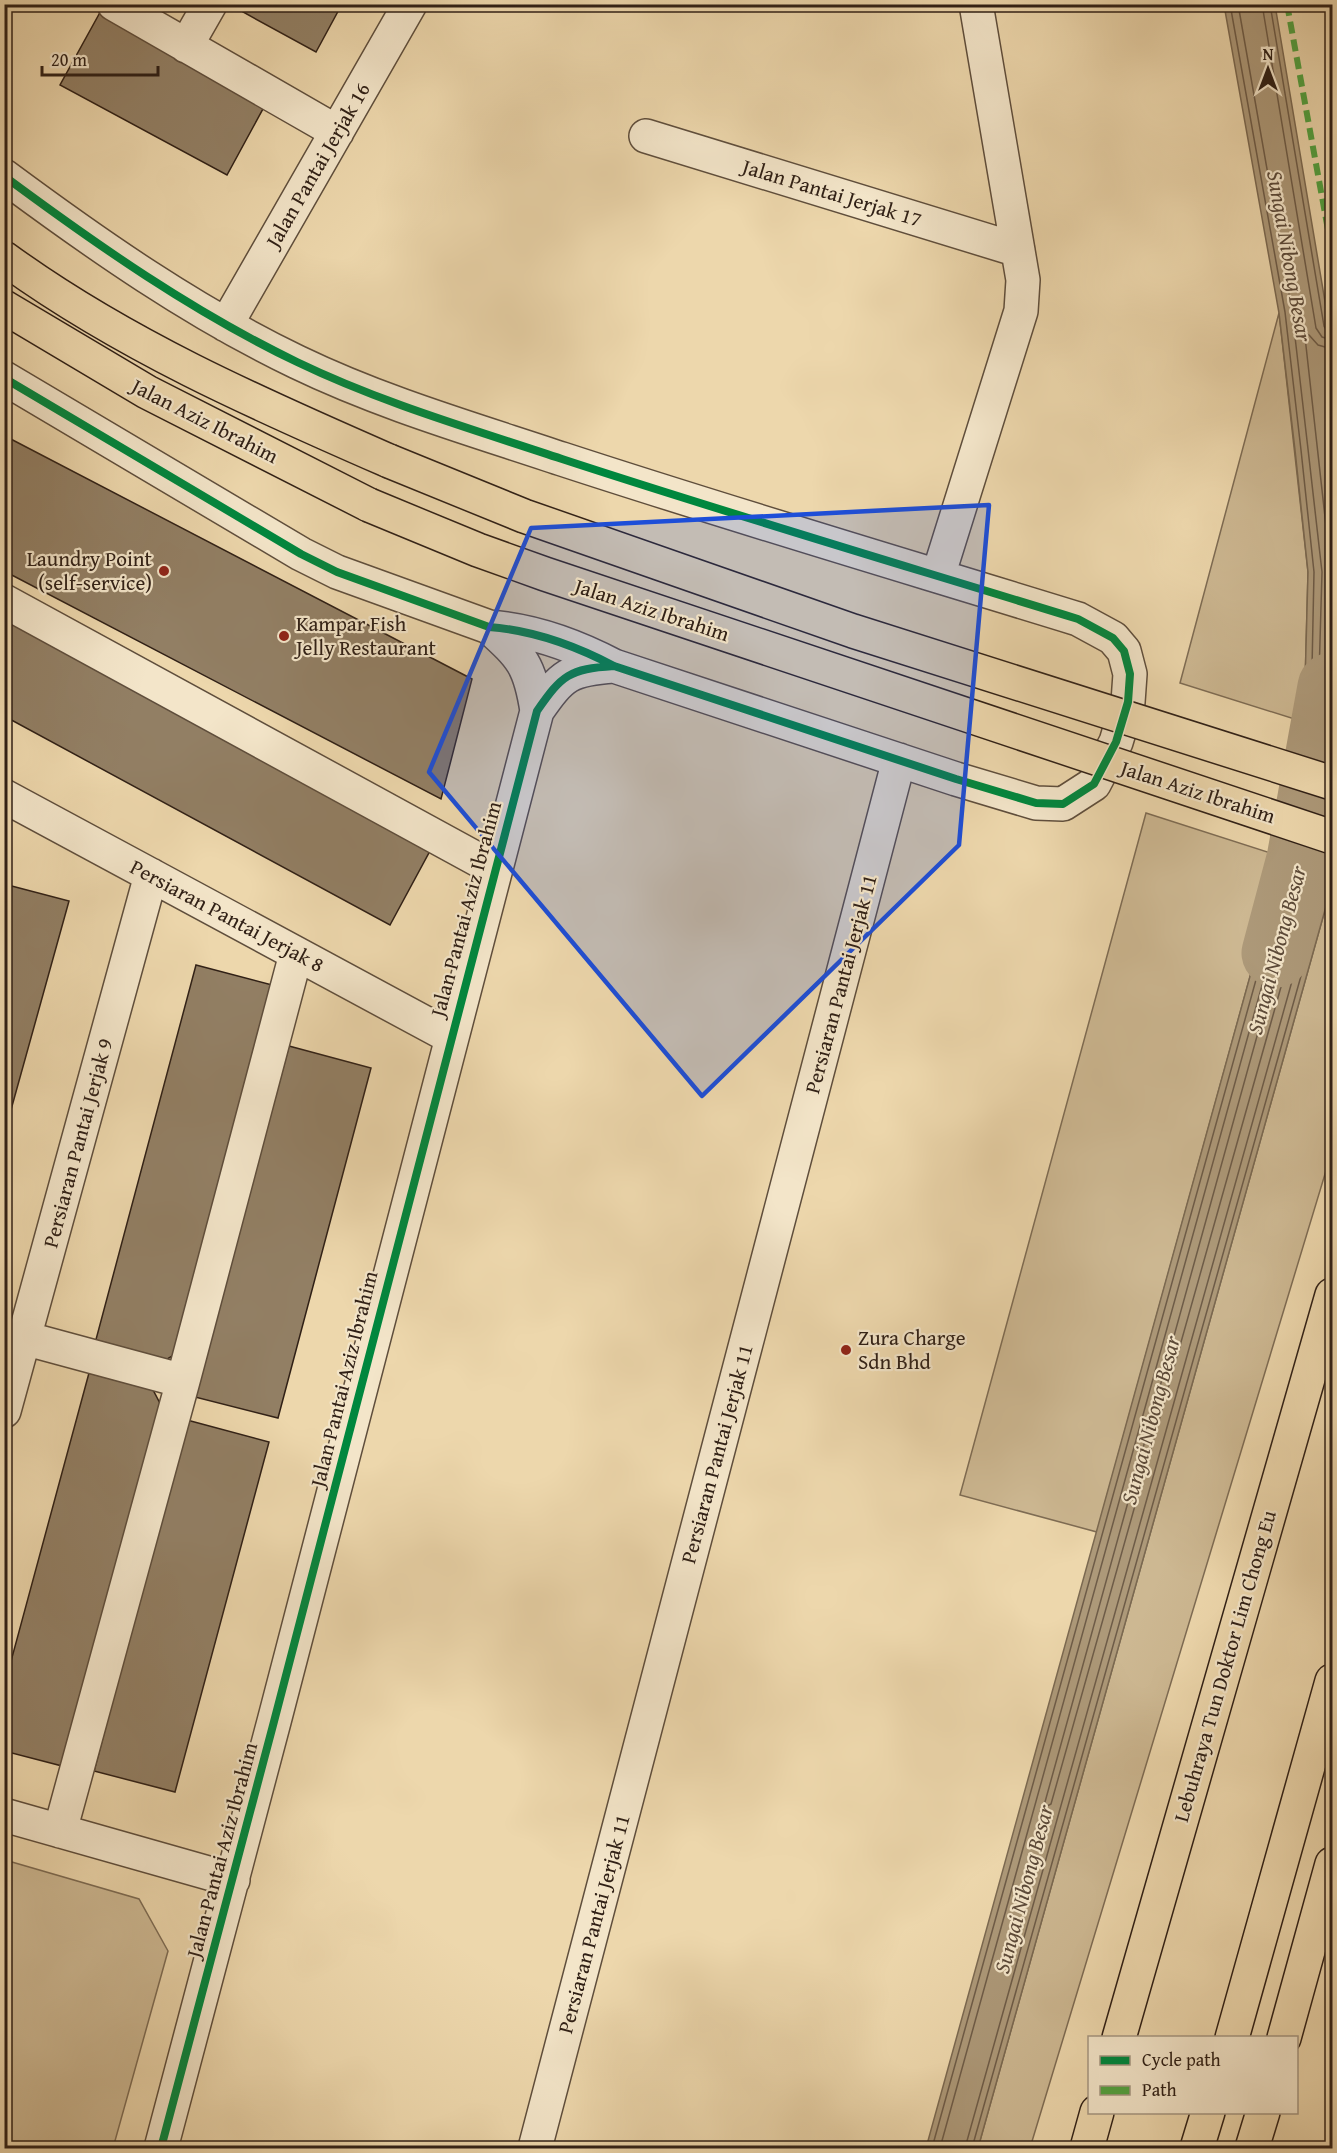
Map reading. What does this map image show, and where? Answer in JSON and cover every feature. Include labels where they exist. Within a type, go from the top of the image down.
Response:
[{"type":"main road","name":"Jalan Aziz Ibrahim","points":[[4,258],[38,282],[145,347],[265,407],[524,516],[853,631],[1332,783]]},
{"type":"main road","name":"Jalan Aziz Ibrahim","points":[[6,312],[147,392],[369,505],[478,550],[1332,837]]},
{"type":"main road","name":"Lebuhraya Tun Doktor Lim Chong Eu","points":[[1119,2036],[1332,1295]]},
{"type":"main road","points":[[1232,2036],[1332,1680]]},
{"type":"main road","points":[[1284,2036],[1332,1864]]},
{"type":"main road","points":[[1087,2148],[1096,2114]]},
{"type":"main road","points":[[1197,2148],[1207,2114]]},
{"type":"main road","points":[[1252,2148],[1262,2114]]},
{"type":"street","points":[[114,4],[337,132]]},
{"type":"street","points":[[186,46],[210,4]]},
{"type":"street","name":"Jalan Pantai Jerjak 16","points":[[226,325],[410,4]]},
{"type":"street","points":[[938,576],[1021,311],[1023,280],[976,4]]},
{"type":"street","name":"Jalan Pantai Jerjak 17","points":[[646,136],[1018,250]]},
{"type":"street","points":[[4,176],[78,231],[226,325],[297,362],[375,397],[599,471],[1078,619],[1113,638],[1124,651],[1130,674],[1128,702],[1116,742],[1094,784],[1063,804],[1036,803],[614,666],[593,655],[515,629],[489,627],[338,572],[302,554],[4,378]]},
{"type":"street","points":[[4,601],[495,869]]},
{"type":"street","name":"Jalan Pantai Aziz Ibrahim","points":[[489,627],[514,649],[529,672],[537,711]]},
{"type":"street","name":"Jalan Pantai Aziz Ibrahim","points":[[161,2148],[233,1880],[537,711],[563,678],[580,670],[614,666]]},
{"type":"street","name":"Persiaran Pantai Jerjak 11","points":[[535,2148],[899,760]]},
{"type":"street","name":"Persiaran Pantai Jerjak 8","points":[[4,796],[451,1037]]},
{"type":"street","name":"Persiaran Pantai Jerjak 9","points":[[4,1411],[19,1329],[151,875]]},
{"type":"street","points":[[60,1831],[183,1381],[296,954]]},
{"type":"street","points":[[19,1329],[183,1381]]},
{"type":"street","points":[[4,1815],[233,1880]]},
{"type":"highlighted area","points":[[989,505],[959,845],[702,1096],[429,772],[531,528]]},
{"type":"shaded area","points":[[1279,313],[1308,572],[1304,722],[1180,683]]},
{"type":"shaded area","points":[[1146,813],[1283,857],[1097,1532],[960,1495]]},
{"type":"shaded area","points":[[1332,885],[1332,1151],[1030,2148],[978,2148]]},
{"type":"shaded area","points":[[5,1860],[139,1899],[168,1951],[113,2148],[5,2148]]},
{"type":"water","points":[[1224,5],[1275,5],[1332,343],[1332,731],[1304,722],[1308,572],[1295,450],[1279,313]]},
{"type":"water","points":[[1283,857],[1332,872],[1332,885],[978,2148],[926,2148]]},
{"type":"building","points":[[247,4],[342,4],[316,52],[243,12]]},
{"type":"building","points":[[103,7],[270,96],[227,175],[60,85]]},
{"type":"building","points":[[5,436],[472,679],[441,799],[4,571]]},
{"type":"building","points":[[4,618],[431,849],[390,925],[4,716]]},
{"type":"building","points":[[4,884],[69,901],[4,1135]]},
{"type":"building","points":[[196,965],[276,986],[179,1352],[159,1364],[94,1347]]},
{"type":"building","points":[[289,1046],[371,1068],[278,1418],[195,1397]]},
{"type":"building","points":[[89,1373],[153,1390],[163,1409],[66,1767],[4,1751],[4,1687]]},
{"type":"building","points":[[187,1420],[269,1442],[175,1792],[94,1771]]},
{"type":"waterway","name":"Sungai Nibong Besar","points":[[1276,953],[1301,859],[1332,687]]},
{"type":"marked path","points":[[1287,4],[1332,252]]},
{"type":"cycle path","points":[[4,176],[110,252],[220,322],[329,377],[394,403],[626,480],[1078,619],[1113,638],[1124,651],[1130,674],[1128,702],[1116,742],[1094,784],[1063,804],[1036,803],[956,779],[614,666],[553,640],[489,627],[337,572],[301,554],[4,378]]},
{"type":"cycle path","points":[[161,2148],[537,711],[553,689],[568,676],[586,669],[614,666]]},
{"type":"place","name":"Laundry Point (self-service)","points":[[164,571]]},
{"type":"place","name":"Kampar Fish Jelly Restaurant","points":[[284,636]]},
{"type":"place","name":"Zura Charge Sdn Bhd","points":[[846,1350]]}]
